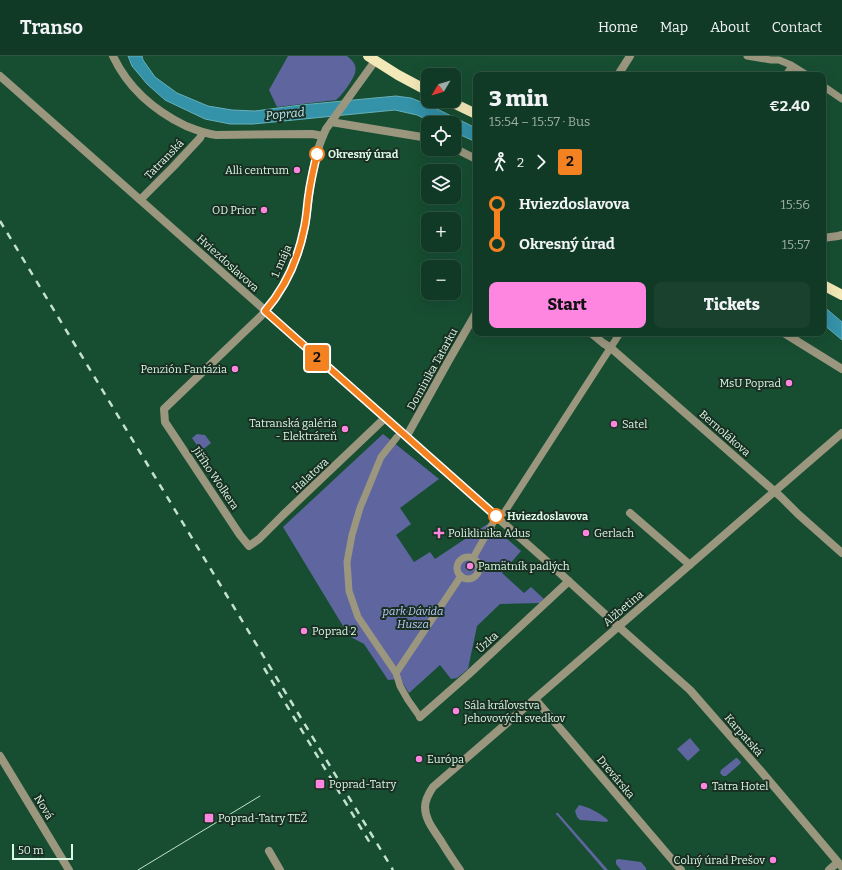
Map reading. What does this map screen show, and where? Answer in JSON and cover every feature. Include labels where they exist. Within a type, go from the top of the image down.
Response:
[{"type":"main road","points":[[372,59],[398,76],[421,88]]},
{"type":"main road","points":[[461,107],[473,113]]},
{"type":"main road","points":[[826,287],[842,295]]},
{"type":"street","points":[[113,56],[131,84],[147,101],[167,116],[203,132],[216,135],[312,134],[323,136]]},
{"type":"street","points":[[620,72],[630,56]]},
{"type":"street","points":[[747,56],[779,60],[802,72]]},
{"type":"street","name":"1. mája","points":[[165,422],[164,409],[265,311],[278,293],[298,254],[305,228],[311,177],[319,145],[326,129],[351,95],[372,59]]},
{"type":"street","points":[[788,72],[792,66]]},
{"type":"street","name":"Hviezdoslavova","points":[[0,76],[619,627]]},
{"type":"street","points":[[826,88],[842,99]]},
{"type":"street","points":[[333,119],[421,137]]},
{"type":"street","name":"Tatranská","points":[[140,200],[203,132]]},
{"type":"street","points":[[461,152],[473,158]]},
{"type":"street","points":[[826,238],[842,235]]},
{"type":"street","name":"Dominika Tatarku","points":[[406,436],[473,318]]},
{"type":"street","name":"Bernolákova","points":[[595,336],[611,348],[774,491],[842,553]]},
{"type":"street","points":[[504,513],[618,336]]},
{"type":"street","points":[[789,336],[842,369]]},
{"type":"street","name":"Halatova","points":[[249,546],[264,534],[385,418]]},
{"type":"street","name":"Jiřího Wolkera","points":[[165,422],[240,535],[249,546]]},
{"type":"street","name":"Alžbetina","points":[[460,870],[429,822],[425,813],[428,795],[433,787],[842,433]]},
{"type":"street","points":[[397,437],[381,457],[360,508],[352,535],[347,562],[349,591],[358,617],[396,673],[400,686],[420,717]]},
{"type":"street","points":[[630,513],[690,565]]},
{"type":"street","points":[[473,558],[494,521]]},
{"type":"street","points":[[467,557],[473,558],[478,565],[478,570],[475,576],[468,579],[461,576],[457,568],[461,559],[467,557]]},
{"type":"street","points":[[396,673],[461,576]]},
{"type":"street","name":"Úzka","points":[[420,717],[469,674],[569,581]]},
{"type":"street","name":"Karpatská","points":[[619,627],[694,695],[760,770],[840,865]]},
{"type":"street","name":"Drevárska","points":[[535,699],[680,869]]},
{"type":"street","name":"Nová","points":[[0,756],[69,870]]},
{"type":"street","points":[[269,850],[280,870]]},
{"type":"street","points":[[829,870],[840,865]]},
{"type":"green space","points":[[288,56],[347,56],[354,62],[356,69],[350,83],[336,100],[277,107],[269,90]]},
{"type":"green space","points":[[197,434],[205,435],[211,443],[201,451],[192,438]]},
{"type":"green space","name":"park Dávida Husza","points":[[383,434],[439,479],[400,508],[411,524],[396,535],[414,562],[430,552],[435,559],[489,523],[521,551],[502,573],[524,593],[531,587],[544,599],[540,603],[500,604],[477,626],[468,669],[457,678],[451,679],[440,665],[409,693],[400,679],[388,680],[364,644],[349,636],[283,527]]},
{"type":"green space","points":[[690,738],[700,750],[688,761],[677,749]]},
{"type":"green space","points":[[736,758],[741,762],[740,764],[726,776],[723,776],[720,773],[721,770]]},
{"type":"green space","points":[[579,805],[587,807],[598,813],[608,820],[607,822],[580,820],[575,811]]},
{"type":"green space","points":[[556,813],[558,813],[608,870],[604,870]]},
{"type":"green space","points":[[616,860],[641,862],[646,870],[621,870],[616,864]]},
{"type":"water","name":"Poprad","points":[[128,56],[142,56],[143,60],[155,77],[177,93],[208,106],[232,110],[255,111],[396,96],[411,98],[421,102],[421,108],[435,108],[451,116],[421,117],[395,110],[253,124],[230,124],[205,119],[165,100],[147,84],[132,66]]},
{"type":"water","points":[[461,121],[473,127],[473,141],[461,135]]},
{"type":"water","points":[[826,309],[842,322],[842,340],[826,327]]},
{"type":"tram line","points":[[138,870],[260,796]]},
{"type":"railway","points":[[0,221],[393,870]]},
{"type":"railway","points":[[264,668],[370,843]]},
{"type":"bus line","name":"2","points":[[317,154],[311,177],[305,228],[298,254],[278,293],[265,311],[496,516]]},
{"type":"place","name":"Okresný úrad","points":[[317,154]]},
{"type":"place","name":"Alli centrum","points":[[297,170]]},
{"type":"place","name":"OD Prior","points":[[264,210]]},
{"type":"place","name":"Penzión Fantázia","points":[[235,369]]},
{"type":"place","name":"MsU Poprad","points":[[789,383]]},
{"type":"place","name":"Satel","points":[[614,424]]},
{"type":"place","name":"Tatranská galéria - Elektráreň","points":[[345,429]]},
{"type":"place","name":"Hviezdoslavova","points":[[496,516]]},
{"type":"place","name":"Poliklinika Adus","points":[[439,533]]},
{"type":"place","name":"Gerlach","points":[[586,533]]},
{"type":"place","name":"Pamätník padlých","points":[[470,566]]},
{"type":"place","name":"Poprad 2","points":[[304,631]]},
{"type":"place","name":"Sála kráľovstva Jehovových svedkov","points":[[456,711]]},
{"type":"place","name":"Európa","points":[[419,759]]},
{"type":"place","name":"Poprad-Tatry","points":[[320,784]]},
{"type":"place","name":"Tatra Hotel","points":[[704,786]]},
{"type":"place","name":"Poprad-Tatry TEŽ","points":[[209,818]]},
{"type":"place","name":"Colný úrad Prešov","points":[[773,860]]}]
